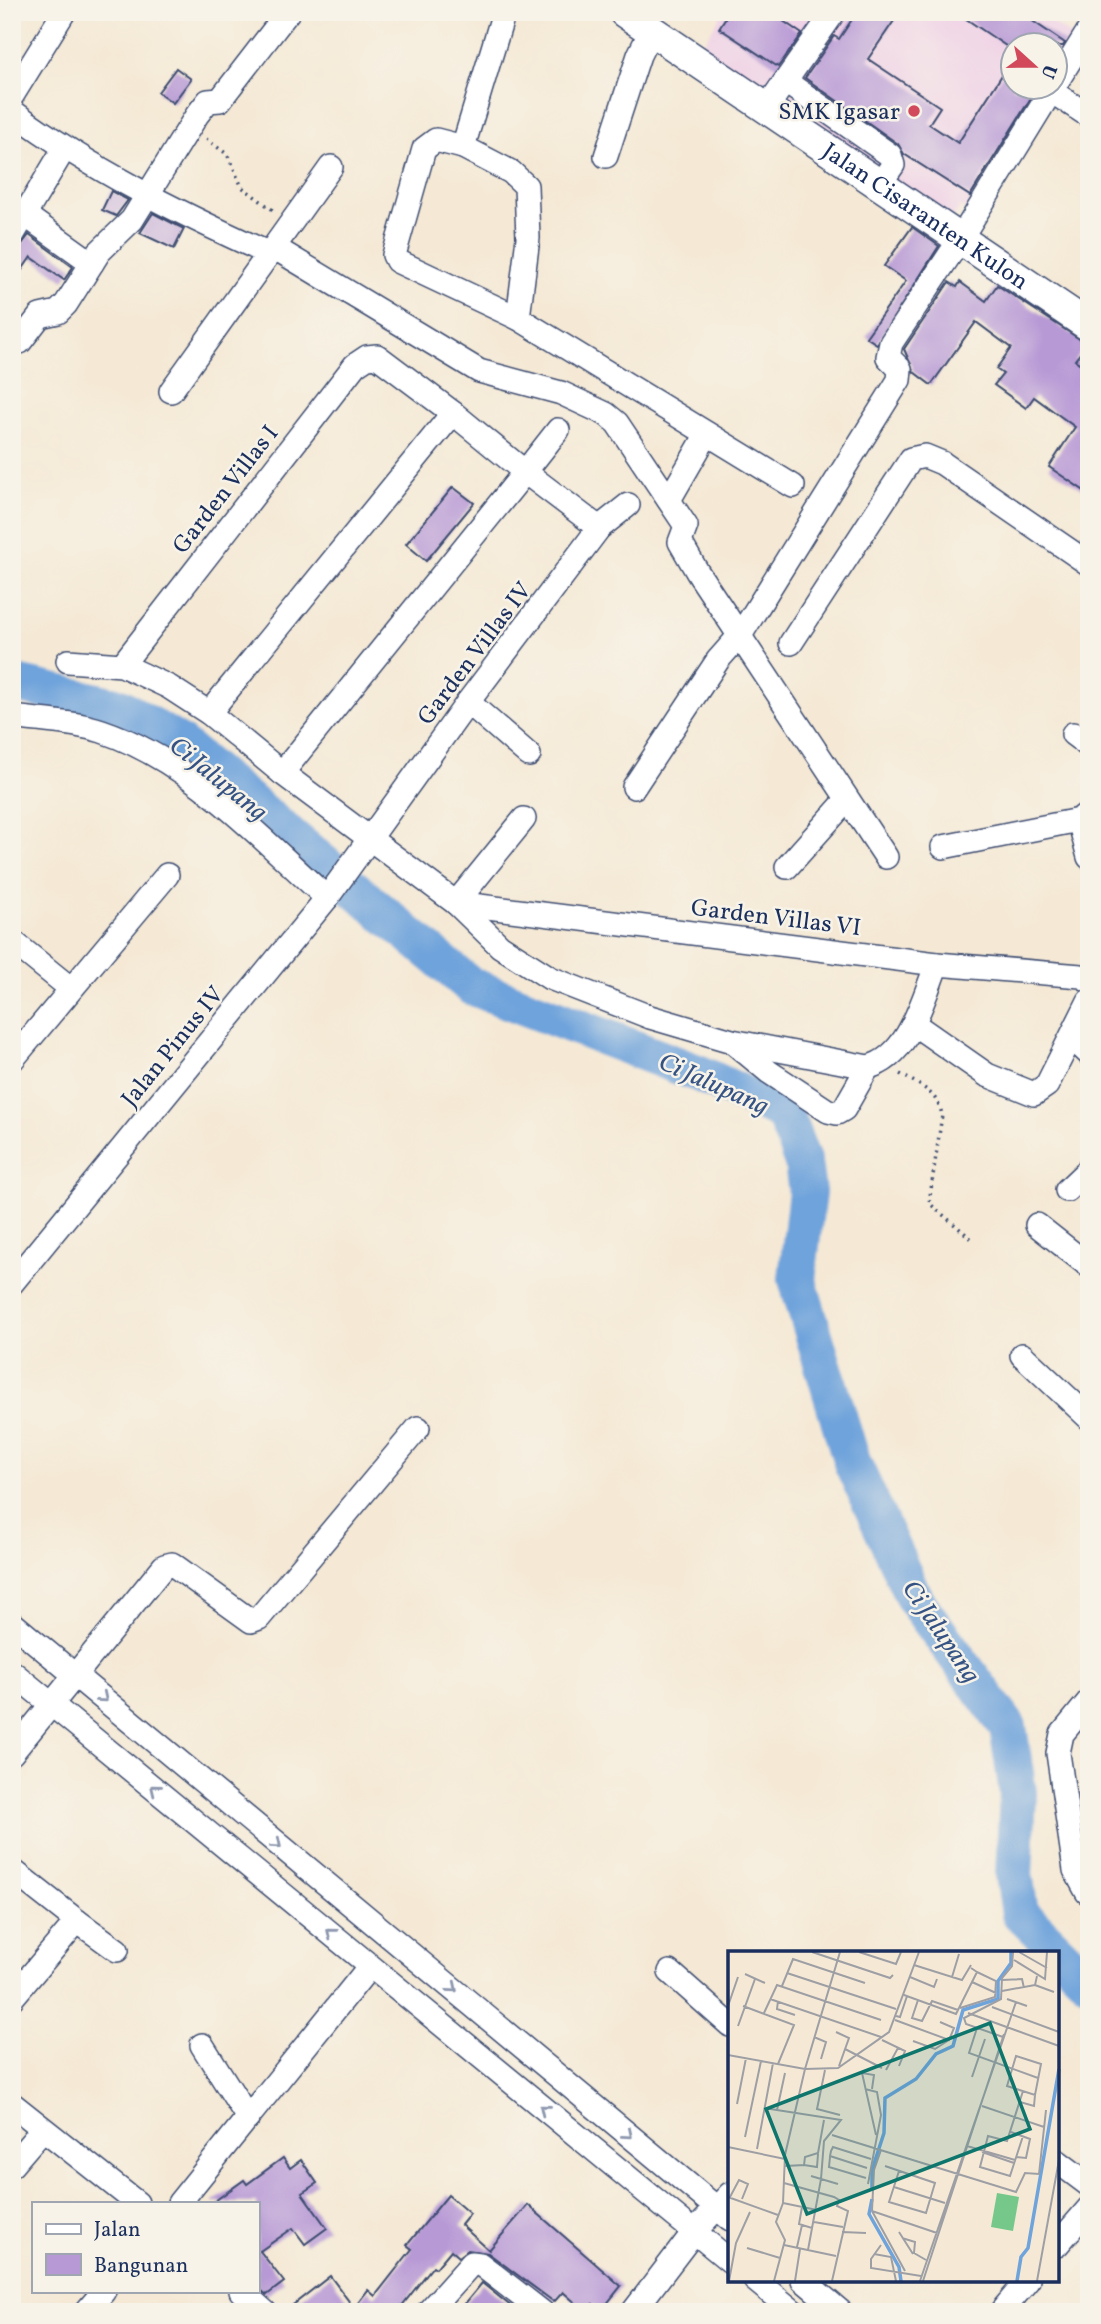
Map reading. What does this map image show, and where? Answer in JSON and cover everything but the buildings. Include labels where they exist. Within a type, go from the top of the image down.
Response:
[{"type":"main road","name":"Jalan Cisaranten Kulon","points":[[624,12],[767,107],[959,241],[1089,326]]},
{"type":"street","points":[[12,96],[64,12]]},
{"type":"street","points":[[12,344],[20,342],[40,316],[58,312],[66,304],[99,252],[132,220],[208,101],[220,100],[288,12]]},
{"type":"street","points":[[463,146],[504,12]]},
{"type":"street","points":[[767,107],[834,12]]},
{"type":"street","points":[[606,156],[639,55],[652,29]]},
{"type":"street","points":[[1070,60],[1088,31]]},
{"type":"street","points":[[786,82],[890,155],[893,165],[879,185]]},
{"type":"street","points":[[1070,101],[1089,116]]},
{"type":"street","points":[[634,787],[718,660],[741,634],[899,380],[900,369],[888,357],[887,351],[959,241],[1044,102]]},
{"type":"street","points":[[12,111],[64,149],[146,195],[273,251],[479,371],[561,393],[606,414],[617,423],[686,526],[680,542],[846,801],[886,857]]},
{"type":"street","points":[[518,318],[528,237],[526,187],[511,172],[463,146],[436,140],[424,149],[394,255],[397,261],[518,318],[793,486]]},
{"type":"street","points":[[12,236],[64,149]]},
{"type":"street","points":[[171,391],[331,167]]},
{"type":"street","points":[[25,215],[92,263]]},
{"type":"street","name":"Garden Villas I","points":[[122,665],[355,365],[367,356],[377,356],[453,413]]},
{"type":"street","points":[[209,713],[453,413],[599,528]]},
{"type":"street","points":[[282,773],[558,430]]},
{"type":"street","points":[[669,500],[707,434]]},
{"type":"street","points":[[791,643],[912,459],[925,456],[942,463],[1089,564]]},
{"type":"street","name":"Garden Villas IV","points":[[367,845],[468,702],[599,528],[628,505]]},
{"type":"street","points":[[68,661],[122,665],[169,687],[209,713],[367,845],[456,903],[500,946],[550,978],[650,1017],[732,1041],[876,1065]]},
{"type":"street","points":[[468,702],[529,755]]},
{"type":"street","points":[[12,717],[101,730],[172,764],[330,894]]},
{"type":"street","points":[[788,867],[846,801]]},
{"type":"street","points":[[943,848],[1084,816],[1089,857]]},
{"type":"street","points":[[456,903],[524,819]]},
{"type":"street","name":"Jalan Pinus IV","points":[[12,1283],[330,894],[367,845]]},
{"type":"street","points":[[12,1060],[167,875]]},
{"type":"street","name":"Garden Villas VI","points":[[456,903],[937,964],[1082,976],[1089,980]]},
{"type":"street","points":[[12,941],[70,988]]},
{"type":"street","points":[[732,1041],[769,1072],[828,1111],[837,1113],[844,1109],[876,1065],[914,1024],[937,964]]},
{"type":"street","points":[[914,1024],[987,1075],[1034,1094],[1047,1085],[1080,1046],[1089,1001]]},
{"type":"street","points":[[1067,1190],[1089,1169]]},
{"type":"street","points":[[1037,1225],[1089,1266]]},
{"type":"street","points":[[1022,1355],[1089,1418]]},
{"type":"street","points":[[12,1753],[168,1563],[251,1621],[259,1618],[418,1428]]},
{"type":"street","points":[[12,1623],[379,1928],[725,2206],[694,2232],[633,2312]]},
{"type":"street","points":[[12,1672],[728,2259]]},
{"type":"street","points":[[1088,1892],[1075,1870],[1058,1753],[1062,1734],[1089,1701]]},
{"type":"street","points":[[12,1870],[117,1950]]},
{"type":"street","points":[[12,1998],[77,1921]]},
{"type":"street","points":[[371,1967],[379,1928]]},
{"type":"street","points":[[180,2202],[371,1967],[407,1950]]},
{"type":"street","points":[[670,1972],[728,2023]]},
{"type":"street","points":[[202,2045],[248,2119]]},
{"type":"street","points":[[12,2104],[135,2202]]},
{"type":"street","points":[[12,2165],[42,2130]]},
{"type":"street","points":[[1059,2162],[1089,2185]]},
{"type":"street","points":[[1059,2243],[1089,2208]]},
{"type":"street","points":[[428,2312],[472,2263],[480,2264],[542,2312]]},
{"type":"street","points":[[757,2282],[794,2312]]},
{"type":"street","points":[[805,2282],[841,2312]]},
{"type":"street","points":[[1001,2312],[1026,2282]]},
{"type":"street","points":[[86,2312],[103,2292]]},
{"type":"street","points":[[242,2292],[265,2312]]},
{"type":"path","points":[[190,128],[227,154],[243,187],[291,222]]},
{"type":"path","points":[[876,1065],[933,1094],[939,1103],[942,1115],[929,1203],[973,1240]]},
{"type":"shaded area","name":"SMK Igasar","points":[[723,12],[1036,12],[1066,32],[1000,32],[1000,102],[1043,102],[973,215],[960,207],[951,222],[700,48]]},
{"type":"shaded area","name":"SMK Igasar","points":[[1070,35],[1081,42],[1070,60]]},
{"type":"waterway","name":"Ci Jalupang","points":[[12,683],[120,707],[180,744],[471,986],[700,1074],[784,1113],[803,1163],[807,1192],[797,1279],[852,1462],[915,1600],[1008,1727],[1018,1793],[1014,1874],[1020,1913],[1059,1951]]},
{"type":"waterway","name":"Ci Jalupang","points":[[1059,1951],[1089,1981]]},
{"type":"place","name":"SMK Igasar","points":[[914,111]]}]
